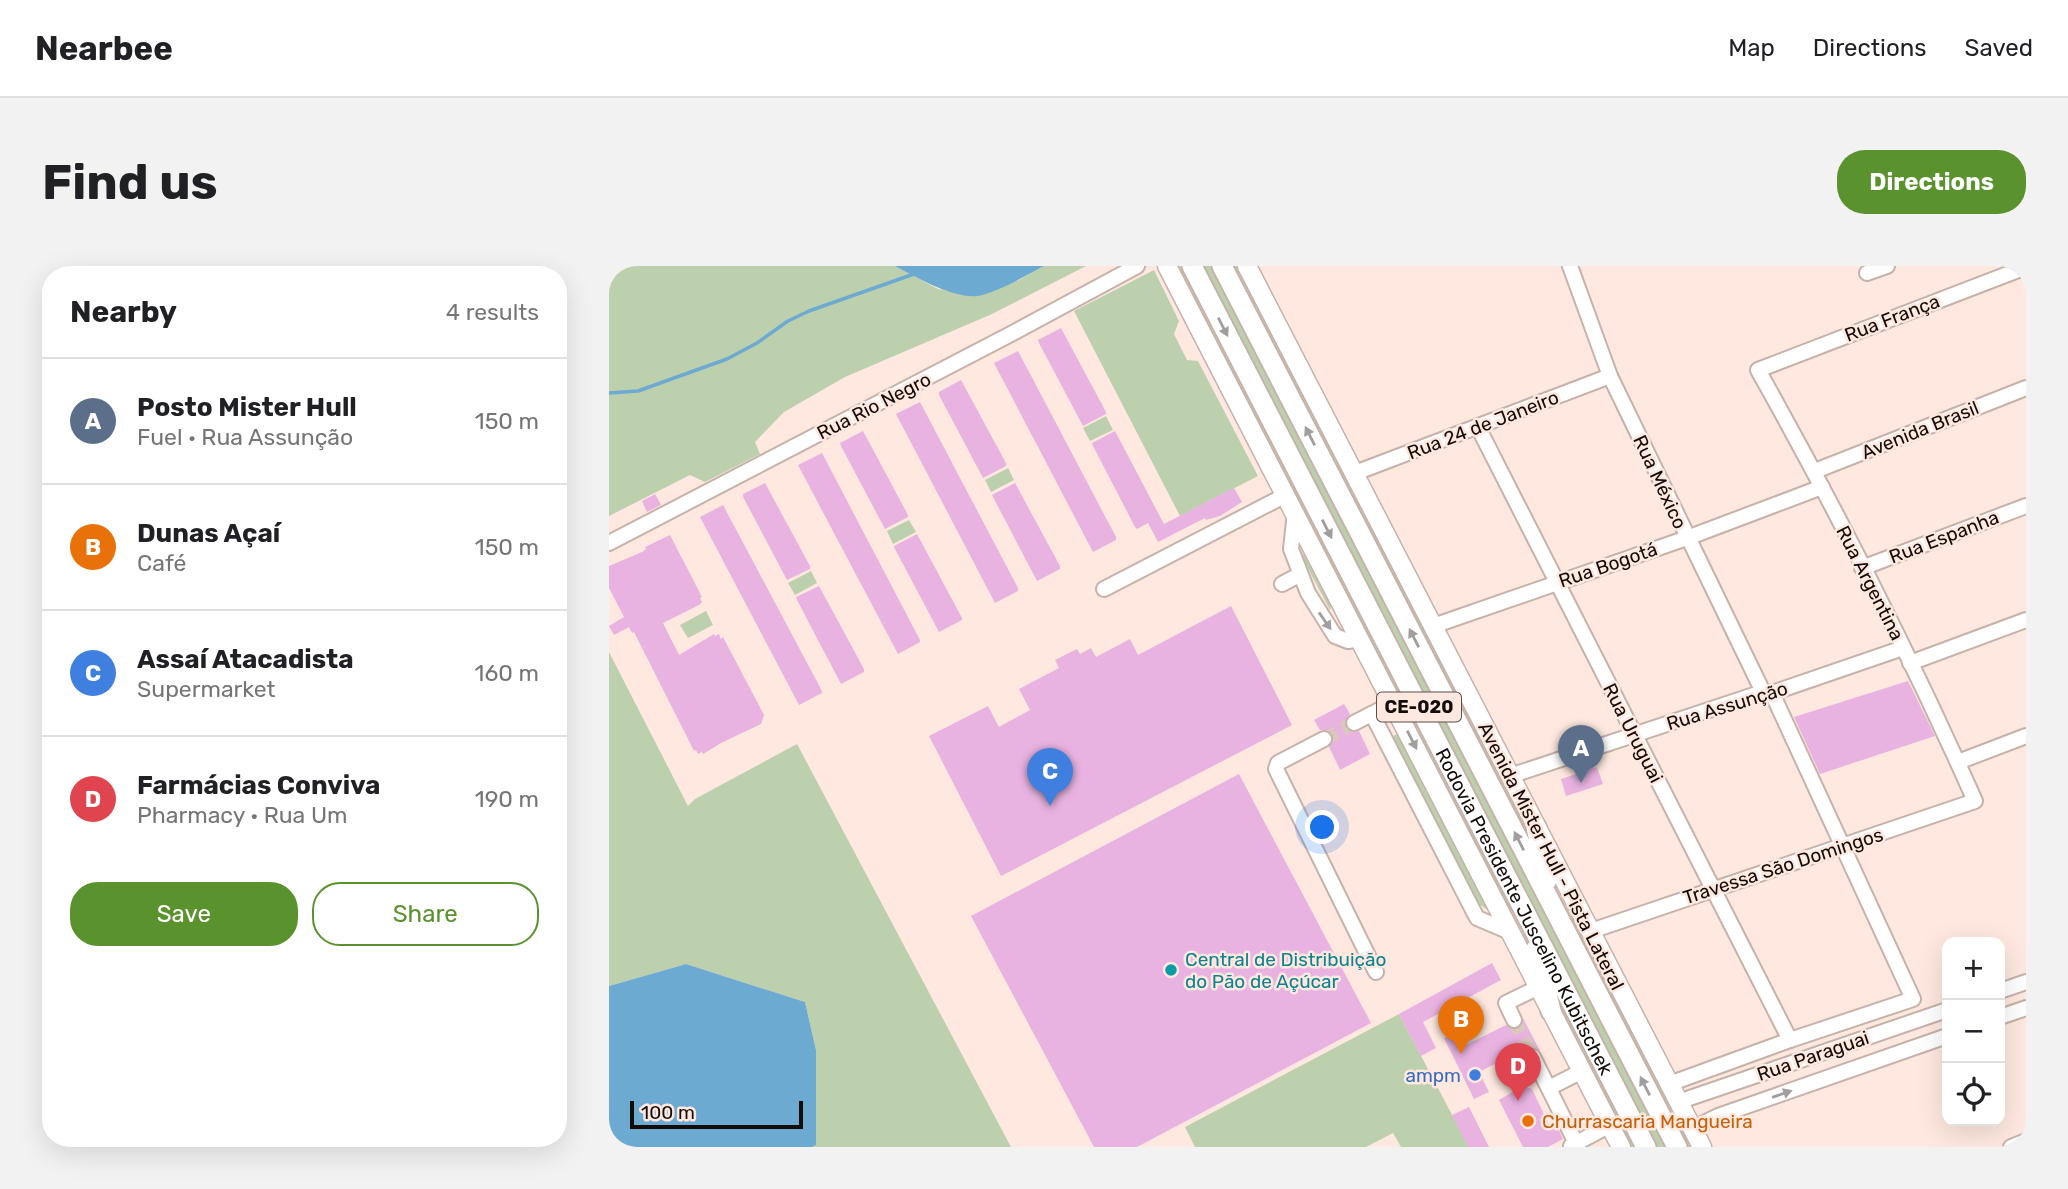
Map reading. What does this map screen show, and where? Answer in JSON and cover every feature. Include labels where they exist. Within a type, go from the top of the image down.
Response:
[{"type":"highway","name":"Rodovia Presidente Juscelino Kubitschek","points":[[1192,266],[1646,1147]]},
{"type":"highway","name":"Rodovia Presidente Juscelino Kubitschek","points":[[1223,266],[1677,1147]]},
{"type":"highway","points":[[1536,827],[1557,915]]},
{"type":"highway","points":[[1528,917],[1551,1011]]},
{"type":"main road","points":[[1167,266],[1621,1147]]},
{"type":"main road","name":"Avenida Mister Hull - Pista Lateral","points":[[1247,266],[1702,1147]]},
{"type":"street","name":"Rua Rio Negro","points":[[609,543],[1137,266]]},
{"type":"street","name":"Rua México","points":[[1570,266],[1610,376],[1686,538],[1843,847],[1913,999],[1790,1040]]},
{"type":"street","points":[[1867,273],[1887,266]]},
{"type":"street","name":"Rua França","points":[[1758,370],[2026,267]]},
{"type":"street","name":"Rua Argentina","points":[[1758,370],[1815,471],[1975,801]]},
{"type":"street","name":"Rua 24 de Janeiro","points":[[1355,473],[1610,376]]},
{"type":"street","name":"Avenida Brasil","points":[[1815,471],[2026,388]]},
{"type":"street","name":"Rua Uruguai","points":[[1478,427],[1790,1040]]},
{"type":"street","name":"Rua Bogotá","points":[[1433,626],[1686,538],[1822,487]]},
{"type":"street","points":[[1104,589],[1286,495]]},
{"type":"street","name":"Rua Espanha","points":[[1862,568],[2026,506]]},
{"type":"street","points":[[1295,512],[1290,548],[1320,615],[1335,636],[1348,641],[1360,639]]},
{"type":"street","points":[[1282,584],[1300,575]]},
{"type":"street","points":[[1910,663],[2026,620]]},
{"type":"street","name":"Rua Assunção","points":[[1510,776],[1903,648]]},
{"type":"street","points":[[1354,723],[1393,703]]},
{"type":"street","points":[[1372,714],[1476,918],[1510,932]]},
{"type":"street","points":[[1958,762],[2026,736]]},
{"type":"street","points":[[1324,739],[1278,763],[1276,769],[1376,972]]},
{"type":"street","name":"Travessa São Domingos","points":[[1591,932],[1975,801]]},
{"type":"street","points":[[2005,989],[2026,982]]},
{"type":"street","points":[[1514,1020],[1506,1003],[1539,987]]},
{"type":"street","points":[[2005,1015],[2026,1008]]},
{"type":"street","name":"Rua Paraguai","points":[[1678,1102],[1942,1012]]},
{"type":"street","name":"Rua Paraguai","points":[[1692,1129],[1718,1116],[1942,1038]]},
{"type":"street","points":[[1669,1084],[1790,1040]]},
{"type":"street","points":[[1533,1057],[1575,1146],[1610,1125]]},
{"type":"street","points":[[1549,1088],[1582,1071]]},
{"type":"street","points":[[2011,1147],[2026,1142]]},
{"type":"green space","points":[[609,266],[895,266],[938,289],[976,296],[1019,280],[1044,266],[1086,266],[992,314],[845,377],[784,412],[755,442],[760,454],[705,482],[690,475],[609,516]]},
{"type":"green space","points":[[1173,266],[1180,266],[1510,905],[1512,917]]},
{"type":"green space","points":[[1202,266],[1212,266],[1667,1147],[1657,1147]]},
{"type":"green space","points":[[1233,266],[1241,266],[1499,765],[1510,796],[1534,842],[1532,846]]},
{"type":"green space","points":[[1154,270],[1179,321],[1174,334],[1187,360],[1198,361],[1258,476],[1180,516],[1074,311]]},
{"type":"green space","points":[[1106,416],[1113,430],[1090,441],[1083,428]]},
{"type":"green space","points":[[1008,468],[1014,480],[991,492],[985,480]]},
{"type":"green space","points":[[909,520],[916,532],[893,544],[887,531]]},
{"type":"green space","points":[[1302,546],[1332,603],[1330,610],[1304,561]]},
{"type":"green space","points":[[811,571],[817,583],[795,595],[788,583]]},
{"type":"green space","points":[[706,611],[713,625],[688,638],[680,625]]},
{"type":"green space","points":[[609,652],[688,806],[695,799],[797,744],[1011,1147],[812,1147],[816,1145],[816,1050],[805,1002],[686,964],[609,986]]},
{"type":"green space","points":[[1400,734],[1489,911],[1479,904],[1393,740],[1393,736]]},
{"type":"green space","points":[[1551,872],[1695,1147],[1688,1147],[1572,922],[1571,914]]},
{"type":"green space","points":[[1555,991],[1635,1147],[1628,1147],[1553,993]]},
{"type":"green space","points":[[1399,1014],[1469,1147],[1401,1147],[1393,1133],[1366,1147],[1195,1147],[1185,1127]]},
{"type":"water","points":[[895,266],[1044,266],[994,291],[968,296],[935,286]]},
{"type":"water","points":[[686,964],[805,1002],[816,1050],[816,1145],[609,1147],[609,986]]},
{"type":"building","points":[[1061,328],[1106,412],[1083,426],[1038,340]]},
{"type":"building","points":[[1018,351],[1116,537],[1116,540],[1093,552],[994,363]]},
{"type":"building","points":[[961,380],[1006,463],[1006,466],[983,478],[939,395],[939,392]]},
{"type":"building","points":[[920,402],[1018,588],[1018,591],[995,603],[896,414]]},
{"type":"building","points":[[863,431],[908,515],[885,529],[840,443]]},
{"type":"building","points":[[1115,431],[1164,524],[1234,488],[1242,502],[1220,516],[1206,520],[1205,518],[1158,542],[1148,523],[1137,529],[1135,527],[1093,446],[1092,443]]},
{"type":"building","points":[[822,453],[920,640],[898,654],[798,465]]},
{"type":"building","points":[[765,483],[810,566],[810,569],[787,580],[743,497],[743,494]]},
{"type":"building","points":[[1015,483],[1060,566],[1060,569],[1037,581],[992,495]]},
{"type":"building","points":[[655,494],[661,505],[647,512],[642,501]]},
{"type":"building","points":[[723,505],[822,691],[799,705],[700,517]]},
{"type":"building","points":[[917,534],[962,618],[939,632],[894,546]]},
{"type":"building","points":[[670,535],[702,597],[699,605],[663,623],[679,655],[714,634],[719,634],[764,715],[761,724],[703,754],[694,751],[634,632],[632,633],[629,627],[614,635],[609,626],[624,617],[609,588],[609,566],[642,552],[645,547]]},
{"type":"building","points":[[819,586],[864,669],[864,672],[841,684],[796,597]]},
{"type":"building","points":[[1231,606],[1292,725],[1001,876],[929,736],[988,706],[999,727],[1030,710],[1019,689],[1059,668],[1055,660],[1077,649],[1080,654],[1091,648],[1096,657],[1130,639],[1138,655]]},
{"type":"building","points":[[1908,681],[1935,736],[1820,774],[1794,717]]},
{"type":"building","points":[[1344,704],[1350,714],[1345,722],[1346,728],[1353,732],[1359,731],[1370,754],[1340,770],[1329,747],[1333,740],[1332,734],[1320,730],[1314,720]]},
{"type":"building","points":[[1597,767],[1603,784],[1566,796],[1561,779]]},
{"type":"building","name":"Central de Distribuição do Pão de Açúcar","points":[[1239,774],[1371,1023],[1137,1147],[1094,1147],[971,916]]},
{"type":"building","points":[[1492,963],[1501,980],[1423,1022],[1436,1048],[1421,1056],[1399,1014]]},
{"type":"building","points":[[1523,1018],[1540,1051],[1528,1049],[1524,1056],[1525,1062],[1508,1070],[1503,1060],[1479,1072],[1489,1092],[1474,1099],[1444,1038],[1459,1031],[1466,1045],[1506,1025],[1513,1029],[1519,1028]]},
{"type":"building","name":"Churrascaria Mangueira","points":[[1523,1086],[1532,1089],[1551,1129],[1557,1126],[1563,1139],[1548,1147],[1523,1147],[1499,1100]]},
{"type":"building","points":[[1469,1107],[1489,1147],[1468,1147],[1452,1115]]},
{"type":"waterway","points":[[609,393],[638,391],[727,359],[809,311],[914,274]]},
{"type":"tunnel","points":[[1324,739],[1354,723]]},
{"type":"tunnel","points":[[1514,1020],[1533,1057]]},
{"type":"place","name":"Posto Mister Hull","points":[[1581,783]]},
{"type":"place","name":"Assaí Atacadista","points":[[1050,806]]},
{"type":"place","name":"Central de Distribuição do Pão de Açúcar","points":[[1171,970]]},
{"type":"place","name":"Dunas Açaí","points":[[1461,1054]]},
{"type":"place","name":"ampm","points":[[1475,1075]]},
{"type":"place","name":"Farmácias Conviva","points":[[1518,1101]]},
{"type":"place","name":"Churrascaria Mangueira","points":[[1528,1121]]}]
